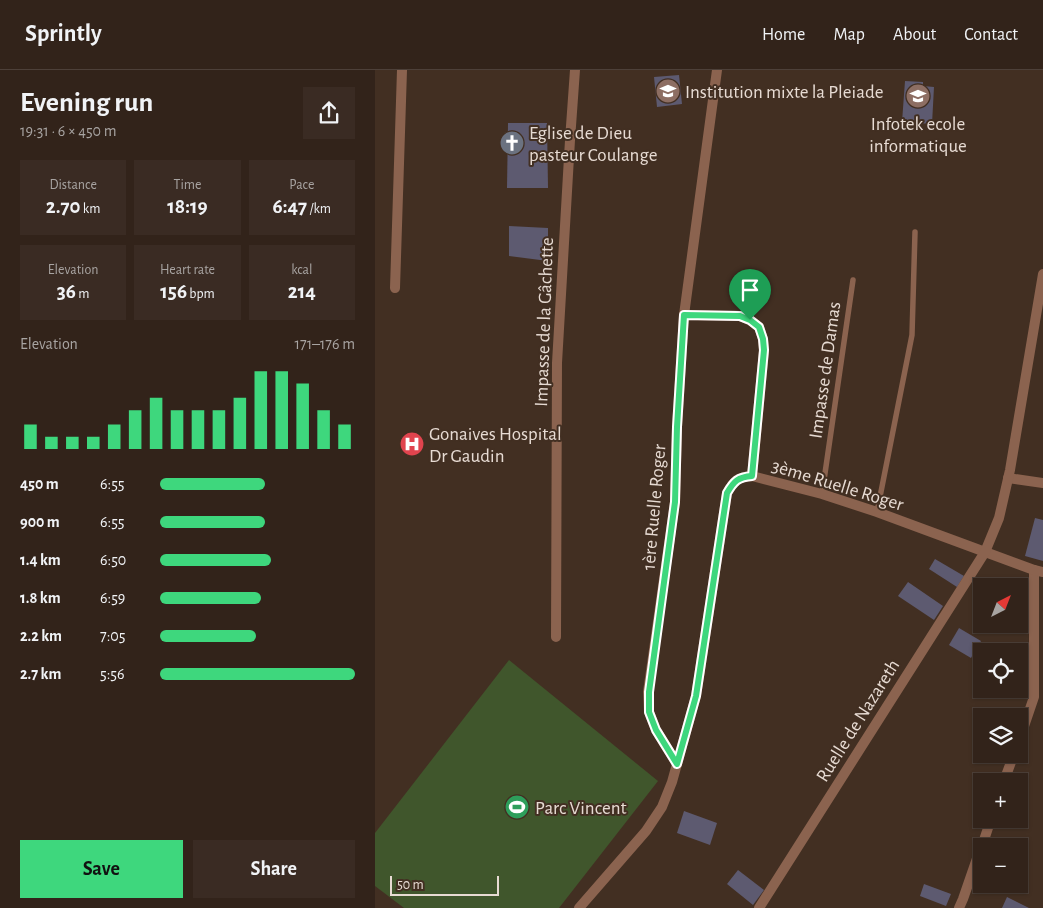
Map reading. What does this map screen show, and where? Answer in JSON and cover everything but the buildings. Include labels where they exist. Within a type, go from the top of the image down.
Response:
[{"type":"street","points":[[395,288],[402,70]]},
{"type":"street","name":"Impasse de la Gâchette","points":[[555,637],[557,363],[575,70]]},
{"type":"street","name":"1ère Ruelle Roger","points":[[677,764],[656,730],[649,712],[649,692],[675,502],[677,427],[684,315],[717,70]]},
{"type":"street","name":"Ruelle de Nazareth","points":[[759,908],[985,552],[999,518],[1008,478],[1043,274]]},
{"type":"street","points":[[684,315],[740,316],[750,320],[759,327],[764,350],[752,476]]},
{"type":"street","name":"3ème Ruelle Roger","points":[[677,764],[696,696],[727,493],[737,479],[752,476],[821,494],[877,512],[1039,571]]},
{"type":"street","points":[[1008,478],[1043,483]]},
{"type":"street","points":[[1028,722],[1039,698],[1039,571]]},
{"type":"street","points":[[579,908],[646,831],[662,807],[677,764]]},
{"type":"street","points":[[959,908],[973,870]]},
{"type":"lane","points":[[877,512],[912,335],[915,232]]},
{"type":"lane","name":"Impasse de Damas","points":[[821,494],[853,280]]},
{"type":"green space","name":"Parc Vincent","points":[[509,660],[658,781],[559,908],[404,908],[375,886],[375,833]]},
{"type":"place","name":"Institution mixte la Pleiade","points":[[668,91]]},
{"type":"place","name":"Infotek ecole informatique","points":[[918,96]]},
{"type":"place","name":"Eglise de Dieu pasteur Coulange","points":[[512,143]]},
{"type":"place","name":"Gonaives Hospital Dr Gaudin","points":[[412,444]]},
{"type":"place","name":"Parc Vincent","points":[[517,807]]},
{"type":"route","points":[[684,315],[740,316],[750,320],[759,327],[764,350],[752,476],[737,479],[727,493],[696,696],[677,764],[656,730],[649,712],[649,692],[675,502],[677,427],[684,315]]}]
